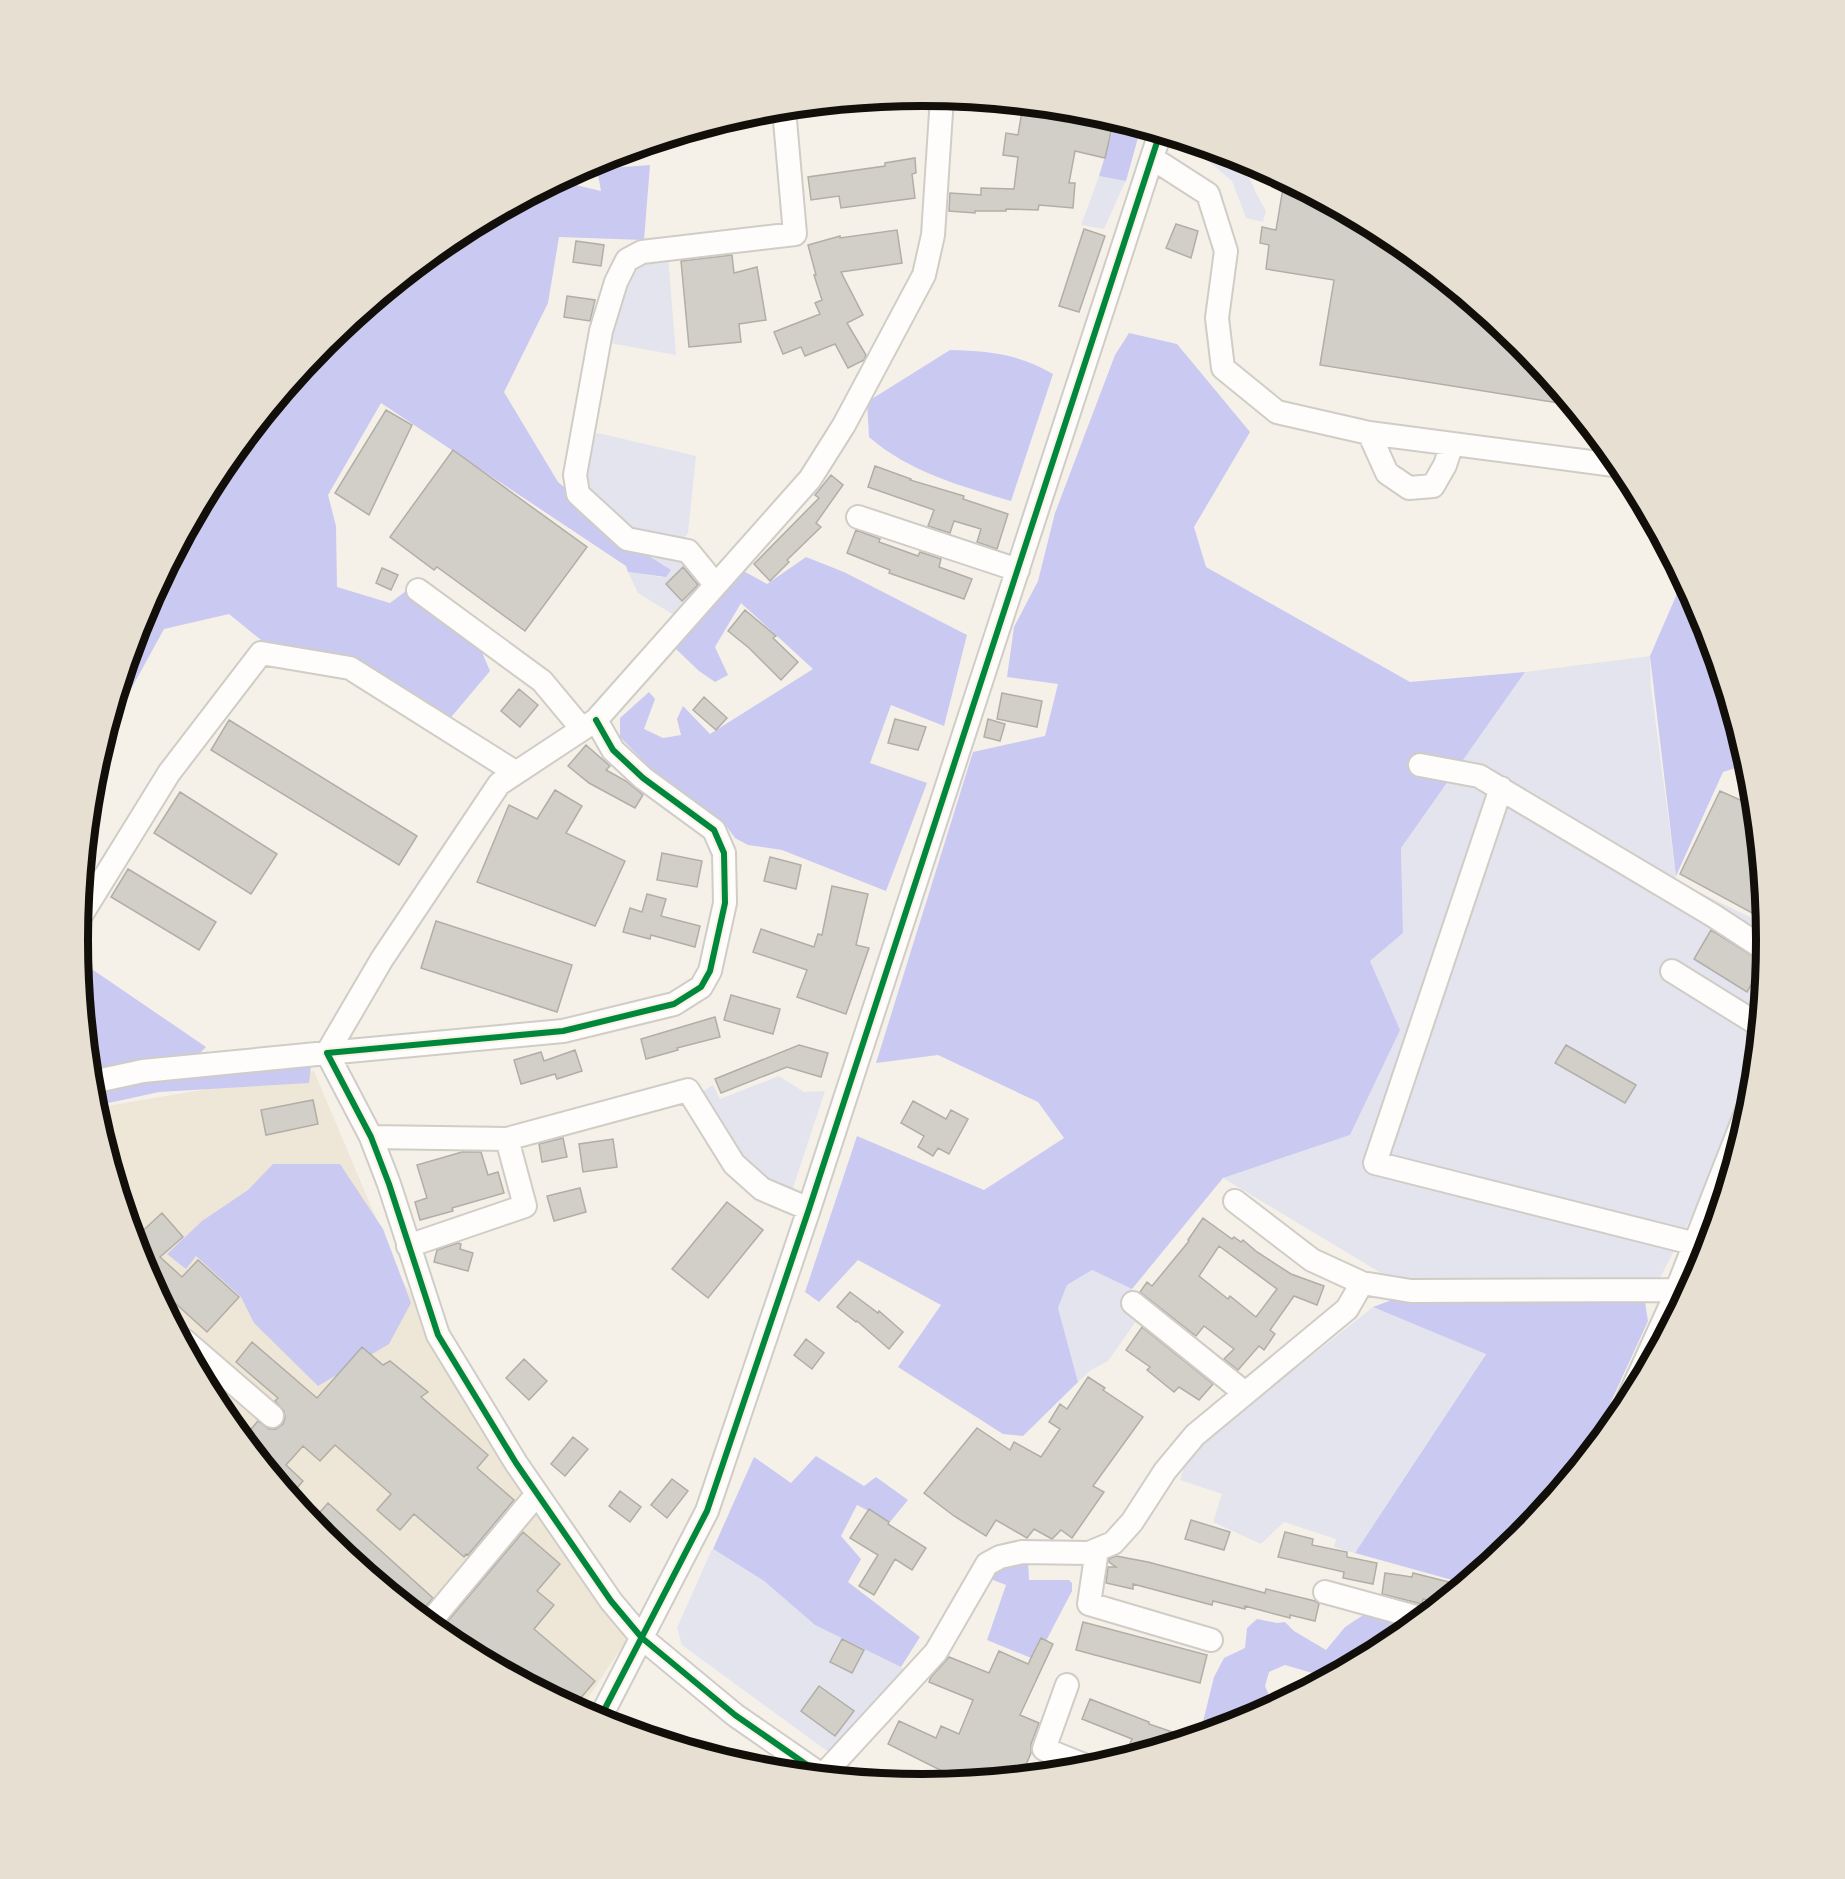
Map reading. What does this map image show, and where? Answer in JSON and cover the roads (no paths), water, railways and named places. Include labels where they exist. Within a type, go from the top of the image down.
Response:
[{"type":"street","points":[[327,1053],[382,959],[499,784],[589,725],[810,479],[844,425],[924,275],[933,235],[941,106]]},
{"type":"street","points":[[715,584],[688,551],[627,539],[578,494],[575,475],[601,331],[616,282],[627,260],[642,252],[795,234],[785,118]]},
{"type":"street","points":[[604,1710],[707,1511],[809,1209],[1158,140]]},
{"type":"street","points":[[1152,158],[1208,194],[1226,251],[1217,318],[1223,368],[1277,412],[1369,433],[1607,464]]},
{"type":"street","points":[[1369,433],[1387,473],[1409,488],[1433,486],[1445,465],[1452,444]]},
{"type":"street","points":[[858,517],[1018,570]]},
{"type":"street","points":[[101,1080],[143,1071],[563,1031],[674,1004],[701,987],[710,971],[725,903],[724,853],[714,830],[643,778],[543,681],[418,590]]},
{"type":"street","points":[[89,902],[169,773],[261,653],[350,668],[515,772]]},
{"type":"street","points":[[1420,765],[1479,776],[1756,943]]},
{"type":"street","points":[[1501,788],[1375,1163],[1696,1244]]},
{"type":"street","points":[[1672,971],[1752,1021]]},
{"type":"street","points":[[327,1053],[371,1137],[438,1335],[516,1463],[611,1601],[642,1638],[735,1714],[809,1765]]},
{"type":"street","points":[[371,1137],[507,1139],[688,1090],[735,1164],[762,1190],[809,1209]]},
{"type":"street","points":[[408,1246],[525,1206],[507,1139]]},
{"type":"street","points":[[1660,1327],[1720,1180]]},
{"type":"street","points":[[1235,1202],[1312,1260],[1362,1283],[1411,1291],[1677,1290]]},
{"type":"street","points":[[828,1768],[936,1652],[987,1564],[1000,1557],[1022,1552],[1089,1553],[1113,1543],[1132,1522],[1165,1471],[1195,1435],[1347,1309],[1362,1283]]},
{"type":"street","points":[[1133,1302],[1245,1394]]},
{"type":"street","points":[[197,1351],[272,1416]]},
{"type":"street","points":[[435,1616],[537,1494]]},
{"type":"street","points":[[1097,1550],[1089,1604],[1211,1640]]},
{"type":"street","points":[[1325,1592],[1410,1615]]},
{"type":"street","points":[[1067,1686],[1044,1749],[1070,1759]]}]
